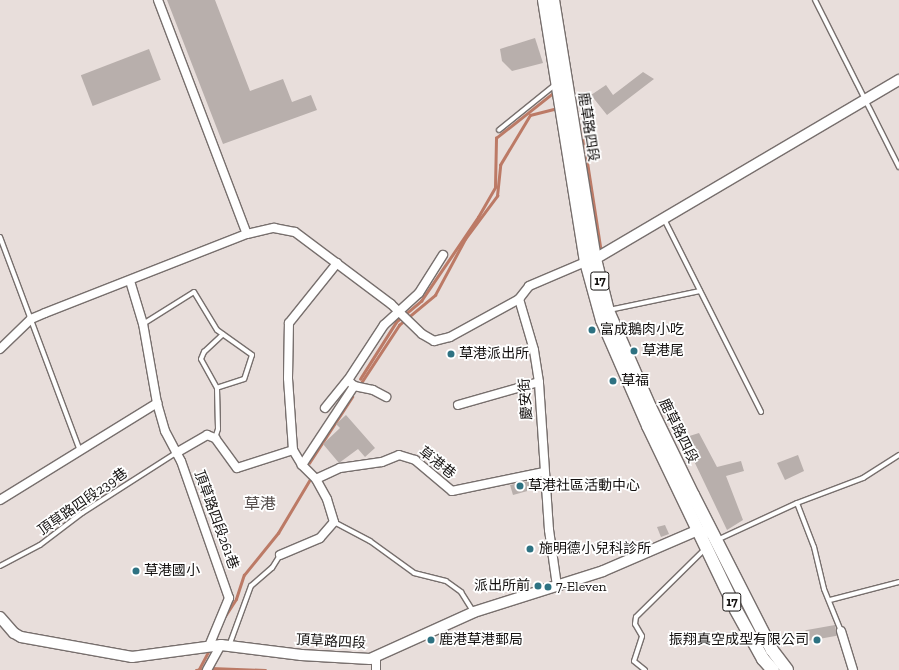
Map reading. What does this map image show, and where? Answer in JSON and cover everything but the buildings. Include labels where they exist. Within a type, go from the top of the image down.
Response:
[{"type":"main road","name":"鹿草路四段","points":[[544,0],[556,84],[602,320],[698,530],[711,544],[772,650],[787,670]]},
{"type":"main road","name":"鹿草路四段","points":[[553,0],[591,260],[608,310],[711,544],[736,610],[763,659],[772,670]]},
{"type":"street","points":[[158,0],[247,234]]},
{"type":"street","points":[[0,349],[31,319],[247,234],[274,228],[285,228],[295,232],[400,312],[422,334],[434,341],[443,340],[519,299],[529,286],[591,260],[664,219],[899,80]]},
{"type":"street","points":[[302,465],[384,325],[400,312],[419,293],[443,255]]},
{"type":"street","points":[[280,555],[320,538],[334,522],[327,499],[316,479],[302,465],[293,450],[288,378],[289,324],[337,263]]},
{"type":"street","name":"頂草路四段261巷","points":[[130,281],[143,324],[157,403],[165,432],[176,453],[223,576],[229,598],[208,646]]},
{"type":"street","name":"慶安街","points":[[519,299],[534,350],[539,382],[544,472],[557,586]]},
{"type":"street","points":[[458,405],[539,382]]},
{"type":"street","points":[[351,383],[373,390],[386,397]]},
{"type":"street","points":[[325,408],[351,383]]},
{"type":"street","points":[[0,500],[157,403]]},
{"type":"street","points":[[176,453],[207,435],[215,438],[237,468],[293,450]]},
{"type":"street","name":"草港巷","points":[[316,479],[340,468],[382,462],[399,455],[415,460],[452,492],[544,472]]},
{"type":"street","name":"頂草路四段","points":[[0,617],[14,633],[22,637],[132,657],[208,646],[225,646],[355,660],[376,656],[474,612],[603,571],[698,530]]},
{"type":"street","points":[[841,631],[853,670]]},
{"type":"street","points":[[207,670],[225,646]]},
{"type":"street","points":[[376,656],[376,670]]},
{"type":"lane","points":[[815,0],[899,167]]},
{"type":"lane","points":[[499,130],[556,84]]},
{"type":"lane","points":[[664,219],[761,412]]},
{"type":"lane","points":[[0,237],[80,451]]},
{"type":"lane","points":[[608,310],[700,291]]},
{"type":"lane","points":[[143,324],[194,292],[217,330],[252,355],[244,379],[217,388]]},
{"type":"lane","points":[[215,438],[218,429],[217,388],[202,359],[204,352],[223,334]]},
{"type":"lane","name":"頂草路四段239巷","points":[[0,566],[40,545],[82,513],[176,453]]},
{"type":"lane","points":[[645,670],[634,661],[642,636],[635,624],[636,617],[711,544],[797,503],[863,478],[899,455]]},
{"type":"lane","points":[[797,503],[814,547],[824,589],[830,600],[841,631]]},
{"type":"lane","points":[[334,522],[370,541],[414,573],[446,581],[461,592],[474,612]]},
{"type":"lane","points":[[225,646],[251,586],[272,568],[280,555]]},
{"type":"lane","points":[[830,600],[899,582]]},
{"type":"waterway","points":[[360,379],[396,322],[421,301],[478,217],[495,187],[496,138],[553,93]]},
{"type":"waterway","points":[[359,386],[399,325],[435,295],[465,239],[497,196],[500,165],[530,115],[554,109]]},
{"type":"waterway","points":[[582,127],[601,250],[603,249]]},
{"type":"waterway","points":[[309,463],[352,397]]},
{"type":"waterway","points":[[225,616],[236,599],[244,575],[278,533],[309,481]]},
{"type":"waterway","points":[[199,669],[209,650]]},
{"type":"waterway","points":[[196,670],[211,668],[265,670]]},
{"type":"place","name":"富成鵝肉小吃","points":[[592,330]]},
{"type":"place","name":"草港尾","points":[[634,351]]},
{"type":"place","name":"草港派出所","points":[[451,354]]},
{"type":"place","name":"草福","points":[[613,381]]},
{"type":"place","name":"草港社區活動中心","points":[[520,486]]},
{"type":"place","name":"施明德小兒科診所","points":[[530,549]]},
{"type":"place","name":"草港國小","points":[[136,571]]},
{"type":"place","name":"派出所前","points":[[538,586]]},
{"type":"place","name":"7-Eleven","points":[[548,587]]},
{"type":"place","name":"鹿港草港郵局","points":[[431,640]]},
{"type":"place","name":"振翔真空成型有限公司","points":[[817,640]]},
{"type":"district","name":"草港","points":[[260,504]]}]
